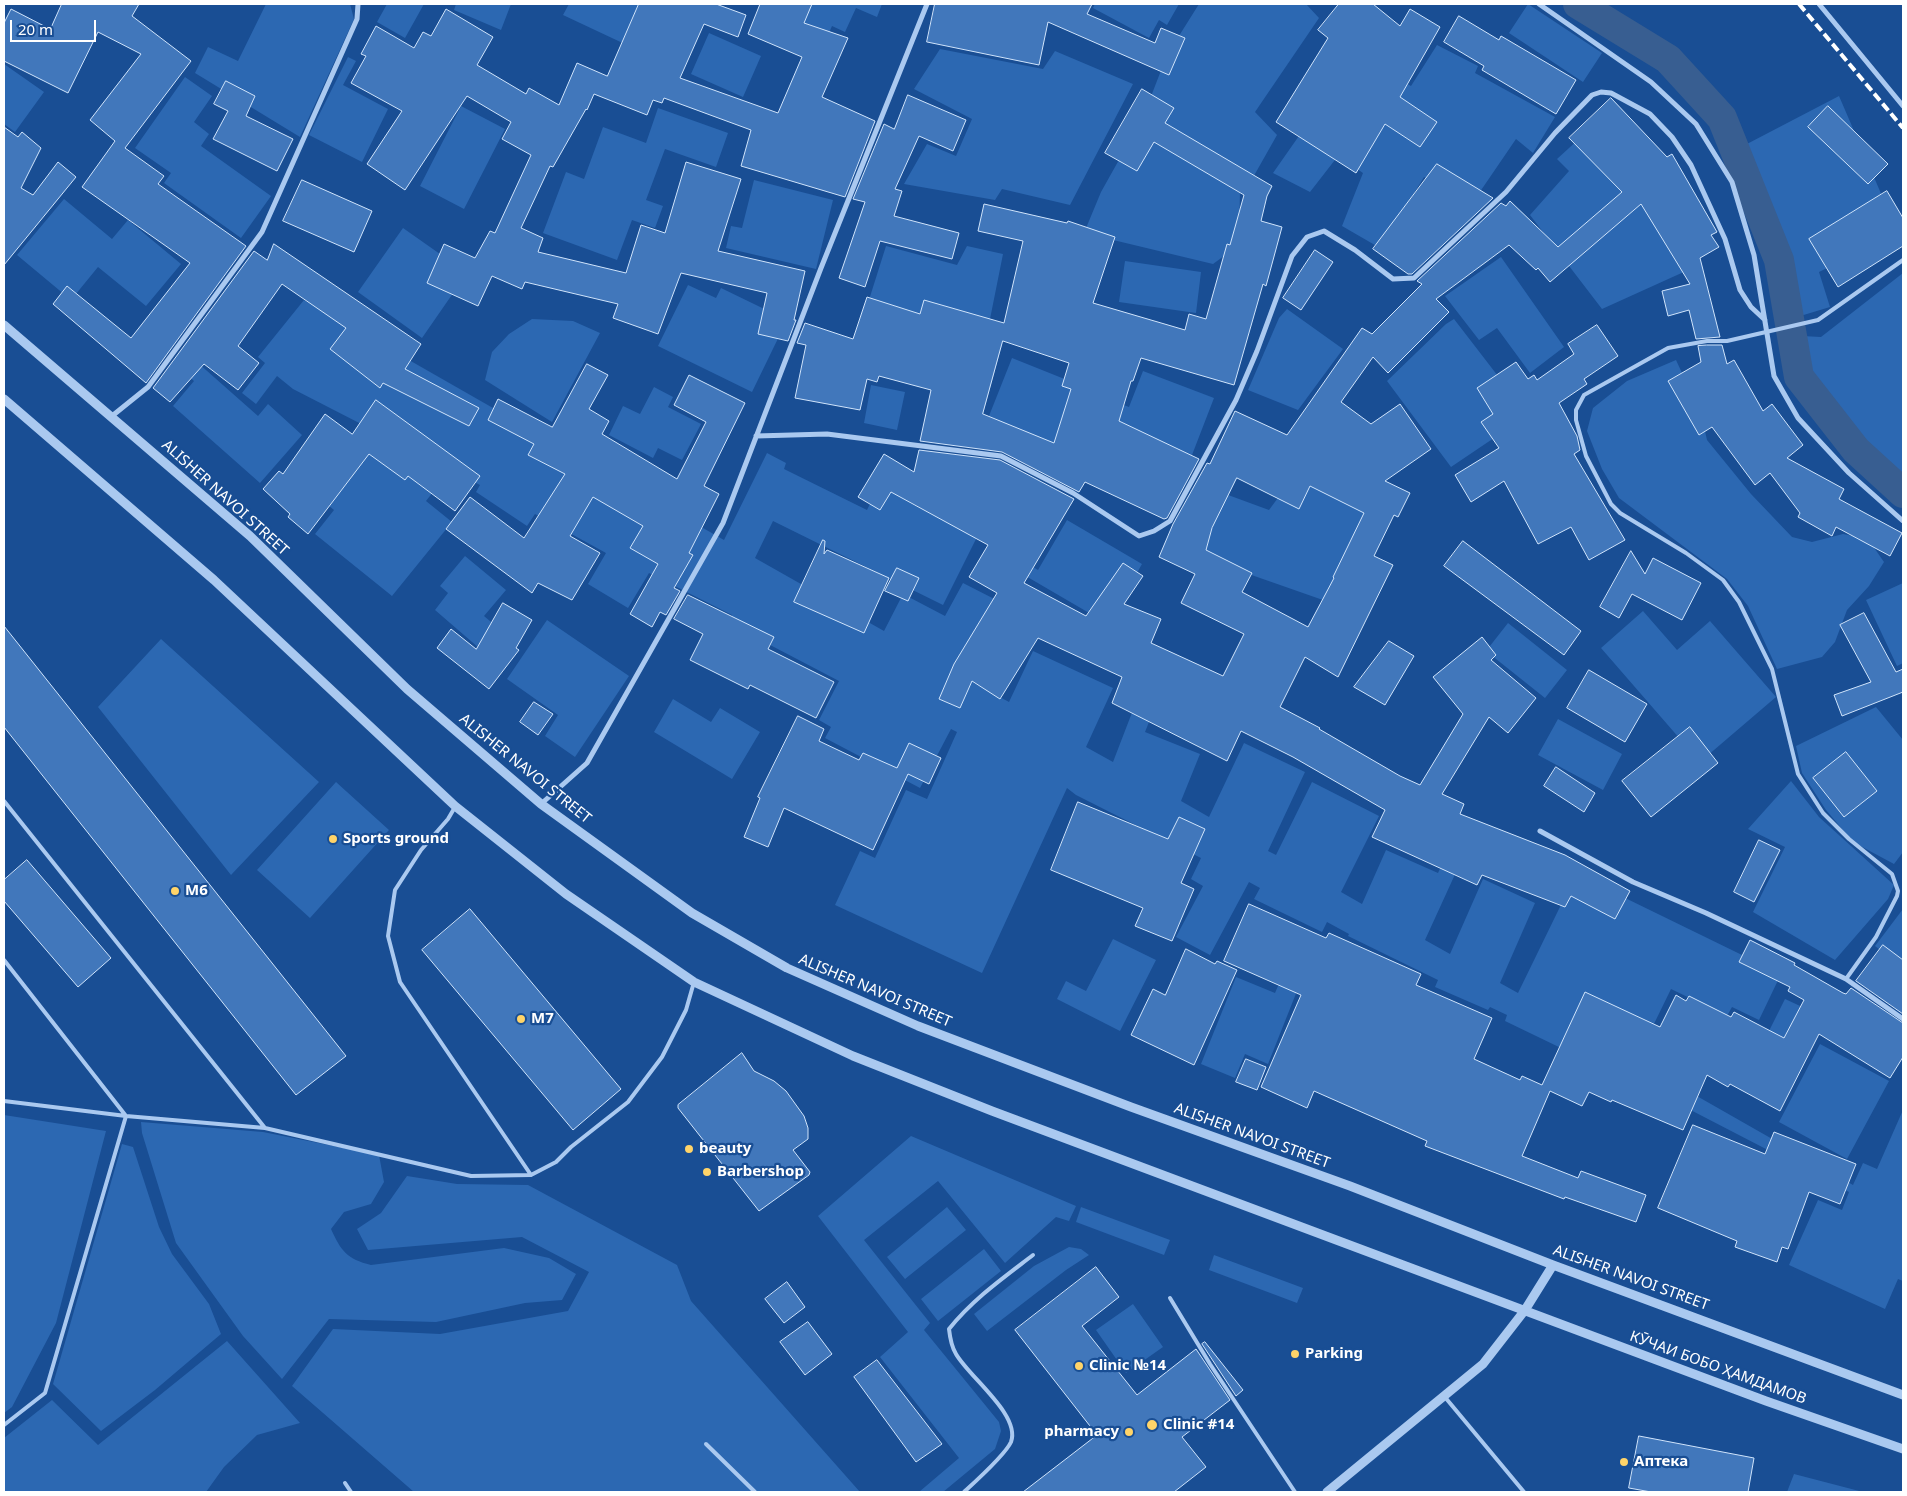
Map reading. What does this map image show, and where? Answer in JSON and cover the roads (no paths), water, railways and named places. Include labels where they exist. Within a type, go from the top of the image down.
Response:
[{"type":"street","points":[[112,416],[148,387],[262,232],[357,19],[358,4]]},
{"type":"street","points":[[541,804],[587,763],[723,522],[821,268],[927,4]]},
{"type":"street","points":[[1539,4],[1651,82],[1696,124],[1732,182],[1754,255],[1774,376],[1798,418],[1849,474],[1903,522]]},
{"type":"street","points":[[1819,4],[1903,106]]},
{"type":"street","points":[[756,436],[827,434],[1000,456],[1073,493],[1139,536],[1154,531],[1170,521],[1236,400],[1292,256],[1307,236],[1324,231],[1355,250],[1393,279],[1414,278],[1506,192],[1555,133],[1592,95],[1601,92],[1611,93],[1650,114],[1672,137],[1691,165],[1725,239],[1740,290],[1751,307],[1765,320]]},
{"type":"street","name":"ALISHER NAVOI STREET","points":[[4,324],[250,536],[407,689],[541,804],[692,913],[787,968],[918,1026],[1131,1107],[1350,1186],[1903,1395]]},
{"type":"street","points":[[4,399],[214,580],[455,806],[566,894],[694,982],[853,1056],[992,1111],[1525,1310]]},
{"type":"street","points":[[1540,831],[1633,882],[1706,913],[1846,979],[1903,1019]]},
{"type":"street","points":[[1327,1492],[1483,1364],[1525,1310],[1553,1264]]},
{"type":"street","name":"КӮЧАИ БОБО ҲАМДАМОВ","points":[[1525,1310],[1766,1401],[1903,1449]]},
{"type":"lane","points":[[1846,979],[1876,937],[1898,891],[1896,882],[1879,862],[1849,839],[1823,813],[1798,774],[1772,669],[1739,602],[1723,580],[1686,554],[1620,513],[1611,504],[1586,456],[1576,420],[1577,405],[1584,395],[1668,348],[1727,341],[1818,320],[1903,260]]},
{"type":"lane","points":[[4,801],[265,1128]]},
{"type":"lane","points":[[455,806],[448,819],[421,850],[396,890],[388,936],[400,982],[531,1175]]},
{"type":"lane","points":[[4,960],[126,1116]]},
{"type":"lane","points":[[4,1101],[126,1116],[265,1128],[471,1176],[531,1175],[556,1162],[571,1147],[628,1102],[662,1057],[686,1010],[694,982]]},
{"type":"lane","points":[[4,1425],[45,1393],[126,1116]]},
{"type":"lane","points":[[964,1492],[1010,1443],[1012,1426],[1006,1414],[956,1355],[950,1341],[949,1329],[984,1292],[1033,1255]]},
{"type":"lane","points":[[1170,1298],[1210,1364],[1295,1492]]},
{"type":"lane","points":[[1444,1396],[1524,1492]]},
{"type":"lane","points":[[706,1444],[755,1492]]},
{"type":"lane","points":[[346,1483],[351,1492]]},
{"type":"waterway","points":[[1578,4],[1668,59],[1722,118],[1779,260],[1799,377],[1856,450],[1903,493]]},
{"type":"railway","points":[[1799,4],[1903,128]]},
{"type":"place","name":"Sports ground","points":[[333,839]]},
{"type":"place","name":"М6","points":[[175,891]]},
{"type":"place","name":"М7","points":[[521,1019]]},
{"type":"place","name":"beauty","points":[[689,1149]]},
{"type":"place","name":"Barbershop","points":[[707,1172]]},
{"type":"place","name":"Parking","points":[[1295,1354]]},
{"type":"place","name":"Clinic №14","points":[[1079,1366]]},
{"type":"place","name":"Clinic #14","points":[[1152,1425]]},
{"type":"place","name":"pharmacy","points":[[1129,1432]]},
{"type":"place","name":"Аптека","points":[[1624,1462]]}]
